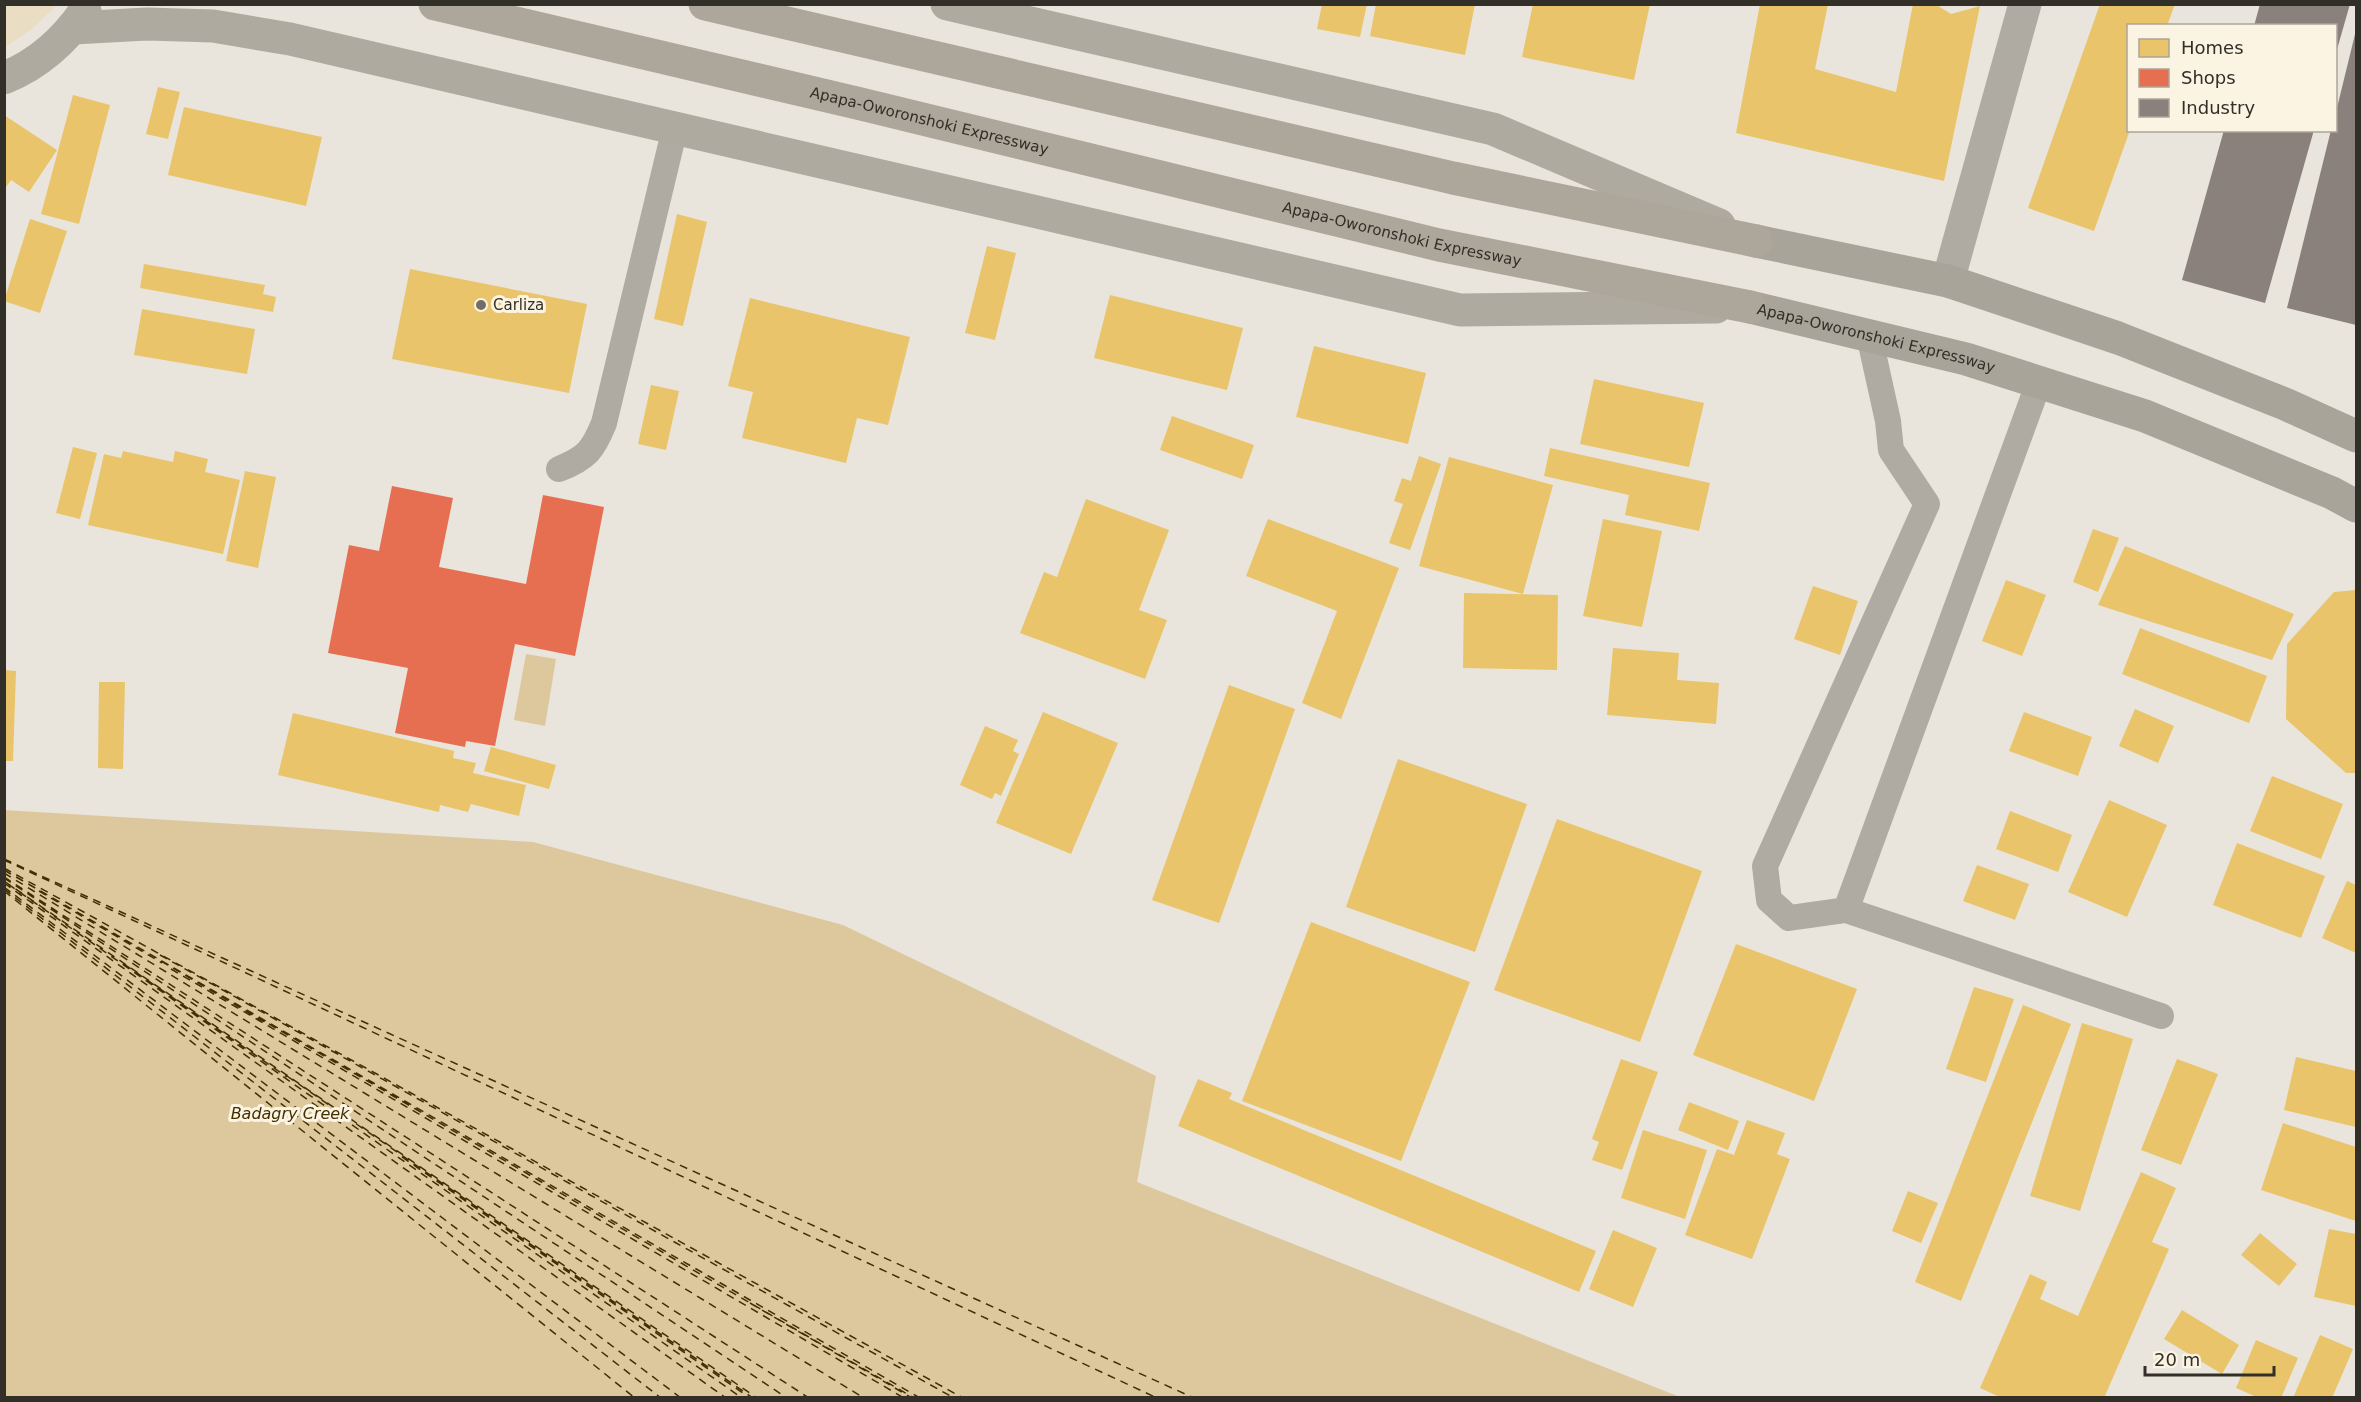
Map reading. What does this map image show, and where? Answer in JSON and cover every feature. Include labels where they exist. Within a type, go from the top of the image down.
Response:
[{"type":"highway","name":"Apapa-Oworonshoki Expressway","points":[[435,4],[861,104],[1439,245],[1750,307]]},
{"type":"highway","points":[[705,4],[1453,178],[1756,241]]},
{"type":"main road","points":[[947,4],[1493,129],[1756,241],[1948,281],[2118,338],[2285,404],[2356,436]]},
{"type":"main road","points":[[4,78],[45,55],[81,16],[147,24],[202,26],[279,37],[1460,310],[1750,307]]},
{"type":"main road","name":"Apapa-Oworonshoki Expressway","points":[[1750,307],[1966,359],[2145,416],[2332,493],[2356,506]]},
{"type":"street","points":[[1948,281],[2025,4]]},
{"type":"lane","points":[[559,469],[579,461],[590,452],[604,423],[675,128]]},
{"type":"lane","points":[[1869,335],[1888,421],[1891,450],[1927,504],[1765,866],[1769,900],[1789,918],[1846,910],[2160,1016]]},
{"type":"lane","points":[[1846,910],[2039,382]]},
{"type":"shaded area","points":[[5,4],[57,5],[32,29],[5,47]]},
{"type":"water","points":[[526,654],[556,659],[545,726],[514,720]]},
{"type":"water","name":"Badagry Creek","points":[[4,810],[533,842],[843,925],[1156,1076],[1137,1182],[1680,1397],[5,1397]]},
{"type":"building: Homes","points":[[1322,4],[1367,4],[1360,37],[1317,29]]},
{"type":"building: Homes","points":[[1376,4],[1475,4],[1465,55],[1370,36]]},
{"type":"building: Homes","points":[[1533,4],[1650,4],[1634,80],[1522,57]]},
{"type":"building: Homes","points":[[1760,4],[1828,4],[1815,69],[1896,92],[1913,4],[1935,4],[1951,14],[1980,6],[1944,181],[1736,133]]},
{"type":"building: Homes","points":[[2100,4],[2175,4],[2168,24],[2127,24],[2127,132],[2129,132],[2094,231],[2028,208]]},
{"type":"building: Homes","points":[[158,87],[180,92],[168,139],[146,134]]},
{"type":"building: Homes","points":[[73,95],[110,105],[79,224],[41,214]]},
{"type":"building: Homes","points":[[184,107],[322,137],[306,206],[168,175]]},
{"type":"building: Homes","points":[[4,115],[57,150],[29,192],[11,180],[4,190]]},
{"type":"building: Homes","points":[[677,214],[707,222],[683,326],[654,319]]},
{"type":"building: Homes","points":[[30,219],[67,231],[40,313],[4,301]]},
{"type":"building: Homes","points":[[987,246],[1016,253],[995,340],[965,333]]},
{"type":"building: Homes","points":[[144,264],[265,285],[263,294],[276,297],[273,312],[140,288]]},
{"type":"building: Homes","points":[[410,269],[587,304],[569,393],[392,359]]},
{"type":"building: Homes","points":[[1110,295],[1243,328],[1227,390],[1094,358]]},
{"type":"building: Homes","points":[[750,298],[910,337],[888,425],[857,418],[846,463],[742,438],[753,392],[728,386]]},
{"type":"building: Homes","points":[[142,309],[255,329],[247,374],[134,355]]},
{"type":"building: Homes","points":[[1314,346],[1426,373],[1408,444],[1296,417]]},
{"type":"building: Homes","points":[[1594,379],[1704,403],[1689,467],[1580,444]]},
{"type":"building: Homes","points":[[651,385],[679,391],[666,450],[638,444]]},
{"type":"building: Homes","points":[[1172,416],[1254,445],[1242,479],[1160,450]]},
{"type":"building: Homes","points":[[73,447],[97,453],[80,519],[56,513]]},
{"type":"building: Homes","points":[[1550,448],[1710,483],[1699,531],[1625,515],[1629,495],[1544,476]]},
{"type":"building: Homes","points":[[123,451],[173,462],[175,451],[208,459],[205,472],[240,480],[223,554],[88,525],[104,454],[121,458]]},
{"type":"building: Homes","points":[[1419,456],[1441,464],[1410,550],[1389,543],[1403,504],[1394,501],[1402,478],[1411,481]]},
{"type":"building: Homes","points":[[1449,457],[1553,485],[1523,594],[1419,566]]},
{"type":"building: Homes","points":[[245,471],[276,477],[258,568],[226,561]]},
{"type":"building: Homes","points":[[1086,499],[1169,530],[1139,610],[1167,620],[1145,679],[1020,633],[1044,572],[1057,577]]},
{"type":"building: Homes","points":[[1268,519],[1399,568],[1341,719],[1302,703],[1337,611],[1246,576]]},
{"type":"building: Homes","points":[[1603,519],[1662,531],[1642,627],[1583,616]]},
{"type":"building: Homes","points":[[2093,529],[2119,538],[2098,592],[2073,582]]},
{"type":"building: Homes","points":[[2125,546],[2294,614],[2272,660],[2098,605]]},
{"type":"building: Homes","points":[[2006,580],[2046,595],[2022,656],[1982,641]]},
{"type":"building: Homes","points":[[1813,586],[1858,601],[1840,655],[1794,639]]},
{"type":"building: Homes","points":[[2356,590],[2356,773],[2346,773],[2286,719],[2287,644],[2334,592]]},
{"type":"building: Homes","points":[[1464,593],[1558,595],[1557,670],[1463,668]]},
{"type":"building: Homes","points":[[2140,628],[2267,676],[2249,723],[2122,674]]},
{"type":"building: Homes","points":[[1613,648],[1679,653],[1677,680],[1719,683],[1716,724],[1607,715]]},
{"type":"building: Homes","points":[[4,670],[16,671],[13,761],[4,761]]},
{"type":"building: Homes","points":[[99,682],[125,682],[123,769],[98,768]]},
{"type":"building: Homes","points":[[1229,685],[1295,709],[1219,923],[1152,900]]},
{"type":"building: Homes","points":[[2135,709],[2174,726],[2158,763],[2119,746]]},
{"type":"building: Homes","points":[[1043,712],[1118,743],[1071,854],[996,823]]},
{"type":"building: Homes","points":[[2024,712],[2092,737],[2078,776],[2009,751]]},
{"type":"building: Homes","points":[[293,713],[454,751],[453,758],[476,763],[473,773],[526,785],[519,816],[471,804],[468,812],[440,805],[439,812],[278,775]]},
{"type":"building: Homes","points":[[985,726],[1018,740],[1013,751],[1019,754],[1001,796],[995,793],[992,799],[960,785]]},
{"type":"building: Homes","points":[[491,747],[556,765],[549,789],[484,771]]},
{"type":"building: Homes","points":[[1398,759],[1527,804],[1475,952],[1346,907]]},
{"type":"building: Homes","points":[[2272,776],[2343,804],[2321,859],[2250,831]]},
{"type":"building: Homes","points":[[2109,800],[2167,825],[2127,917],[2068,892]]},
{"type":"building: Homes","points":[[2010,811],[2072,835],[2058,872],[1996,849]]},
{"type":"building: Homes","points":[[1557,819],[1702,871],[1640,1042],[1494,990]]},
{"type":"building: Homes","points":[[2237,843],[2325,876],[2301,938],[2213,905]]},
{"type":"building: Homes","points":[[1977,865],[2029,884],[2015,920],[1963,901]]},
{"type":"building: Homes","points":[[2347,881],[2356,885],[2356,953],[2322,938]]},
{"type":"building: Homes","points":[[1311,922],[1470,982],[1401,1161],[1242,1101]]},
{"type":"building: Homes","points":[[1736,944],[1857,989],[1814,1101],[1693,1055]]},
{"type":"building: Homes","points":[[1974,987],[2014,999],[1986,1082],[1946,1069]]},
{"type":"building: Homes","points":[[2023,1005],[2071,1024],[1961,1301],[1915,1282]]},
{"type":"building: Homes","points":[[2082,1023],[2133,1039],[2080,1211],[2030,1196]]},
{"type":"building: Homes","points":[[2296,1057],[2356,1071],[2356,1127],[2284,1110]]},
{"type":"building: Homes","points":[[1621,1059],[1658,1072],[1622,1170],[1592,1160],[1599,1142],[1592,1139]]},
{"type":"building: Homes","points":[[2177,1059],[2218,1074],[2181,1165],[2141,1150]]},
{"type":"building: Homes","points":[[1198,1079],[1232,1093],[1229,1099],[1596,1251],[1579,1292],[1178,1126]]},
{"type":"building: Homes","points":[[1689,1102],[1739,1121],[1728,1150],[1678,1130]]},
{"type":"building: Homes","points":[[1747,1120],[1785,1133],[1777,1154],[1790,1159],[1752,1259],[1685,1235],[1717,1149],[1734,1155]]},
{"type":"building: Homes","points":[[2283,1123],[2356,1147],[2356,1221],[2261,1190]]},
{"type":"building: Homes","points":[[1643,1130],[1707,1150],[1685,1219],[1621,1198]]},
{"type":"building: Homes","points":[[2141,1172],[2176,1188],[2152,1242],[2169,1249],[2104,1398],[2002,1398],[1980,1388],[2030,1274],[2047,1282],[2040,1299],[2078,1316]]},
{"type":"building: Homes","points":[[1908,1191],[1938,1203],[1921,1243],[1892,1231]]},
{"type":"building: Homes","points":[[2329,1229],[2356,1234],[2356,1306],[2314,1297]]},
{"type":"building: Homes","points":[[1613,1230],[1657,1248],[1633,1307],[1589,1289]]},
{"type":"building: Homes","points":[[2260,1233],[2297,1264],[2279,1286],[2241,1255]]},
{"type":"building: Homes","points":[[2182,1310],[2239,1345],[2222,1374],[2164,1339]]},
{"type":"building: Homes","points":[[2320,1335],[2353,1349],[2332,1398],[2293,1398]]},
{"type":"building: Homes","points":[[2256,1340],[2298,1358],[2281,1398],[2259,1398],[2236,1388]]},
{"type":"building: Shops","points":[[392,486],[453,498],[439,567],[526,584],[543,495],[604,507],[575,656],[515,644],[495,746],[466,741],[465,747],[395,733],[408,668],[328,653],[349,545],[379,551]]},
{"type":"building: Industry","points":[[2260,4],[2350,4],[2337,50],[2337,24],[2255,24]]},
{"type":"building: Industry","points":[[2356,30],[2356,325],[2287,308],[2331,132],[2337,132],[2337,108]]},
{"type":"building: Industry","points":[[2223,132],[2313,132],[2265,303],[2182,280]]},
{"type":"ferry route","points":[[4,859],[1194,1398]]},
{"type":"ferry route","points":[[4,860],[1157,1398]]},
{"type":"ferry route","points":[[4,868],[963,1398]]},
{"type":"ferry route","points":[[4,870],[920,1398]]},
{"type":"ferry route","points":[[4,873],[864,1398]]},
{"type":"ferry route","points":[[4,877],[809,1398]]},
{"type":"ferry route","points":[[4,878],[787,1398]]},
{"type":"ferry route","points":[[4,881],[757,1398]]},
{"type":"ferry route","points":[[4,883],[726,1398]]},
{"type":"ferry route","points":[[8,884],[742,1398]]},
{"type":"ferry route","points":[[4,887],[681,1398]]},
{"type":"ferry route","points":[[4,889],[661,1398]]},
{"type":"ferry route","points":[[4,891],[635,1398]]},
{"type":"ferry route","points":[[39,891],[162,963]]},
{"type":"ferry route","points":[[160,955],[954,1398]]},
{"type":"ferry route","points":[[161,961],[268,1024]]},
{"type":"ferry route","points":[[124,964],[287,1077]]},
{"type":"ferry route","points":[[171,969],[904,1398]]},
{"type":"ferry route","points":[[269,1024],[914,1398]]},
{"type":"ferry route","points":[[287,1076],[753,1398]]},
{"type":"ferry route","points":[[402,1157],[750,1398]]},
{"type":"ferry route","points":[[750,1303],[912,1398]]},
{"type":"place","name":"Carliza","points":[[481,305]]}]
